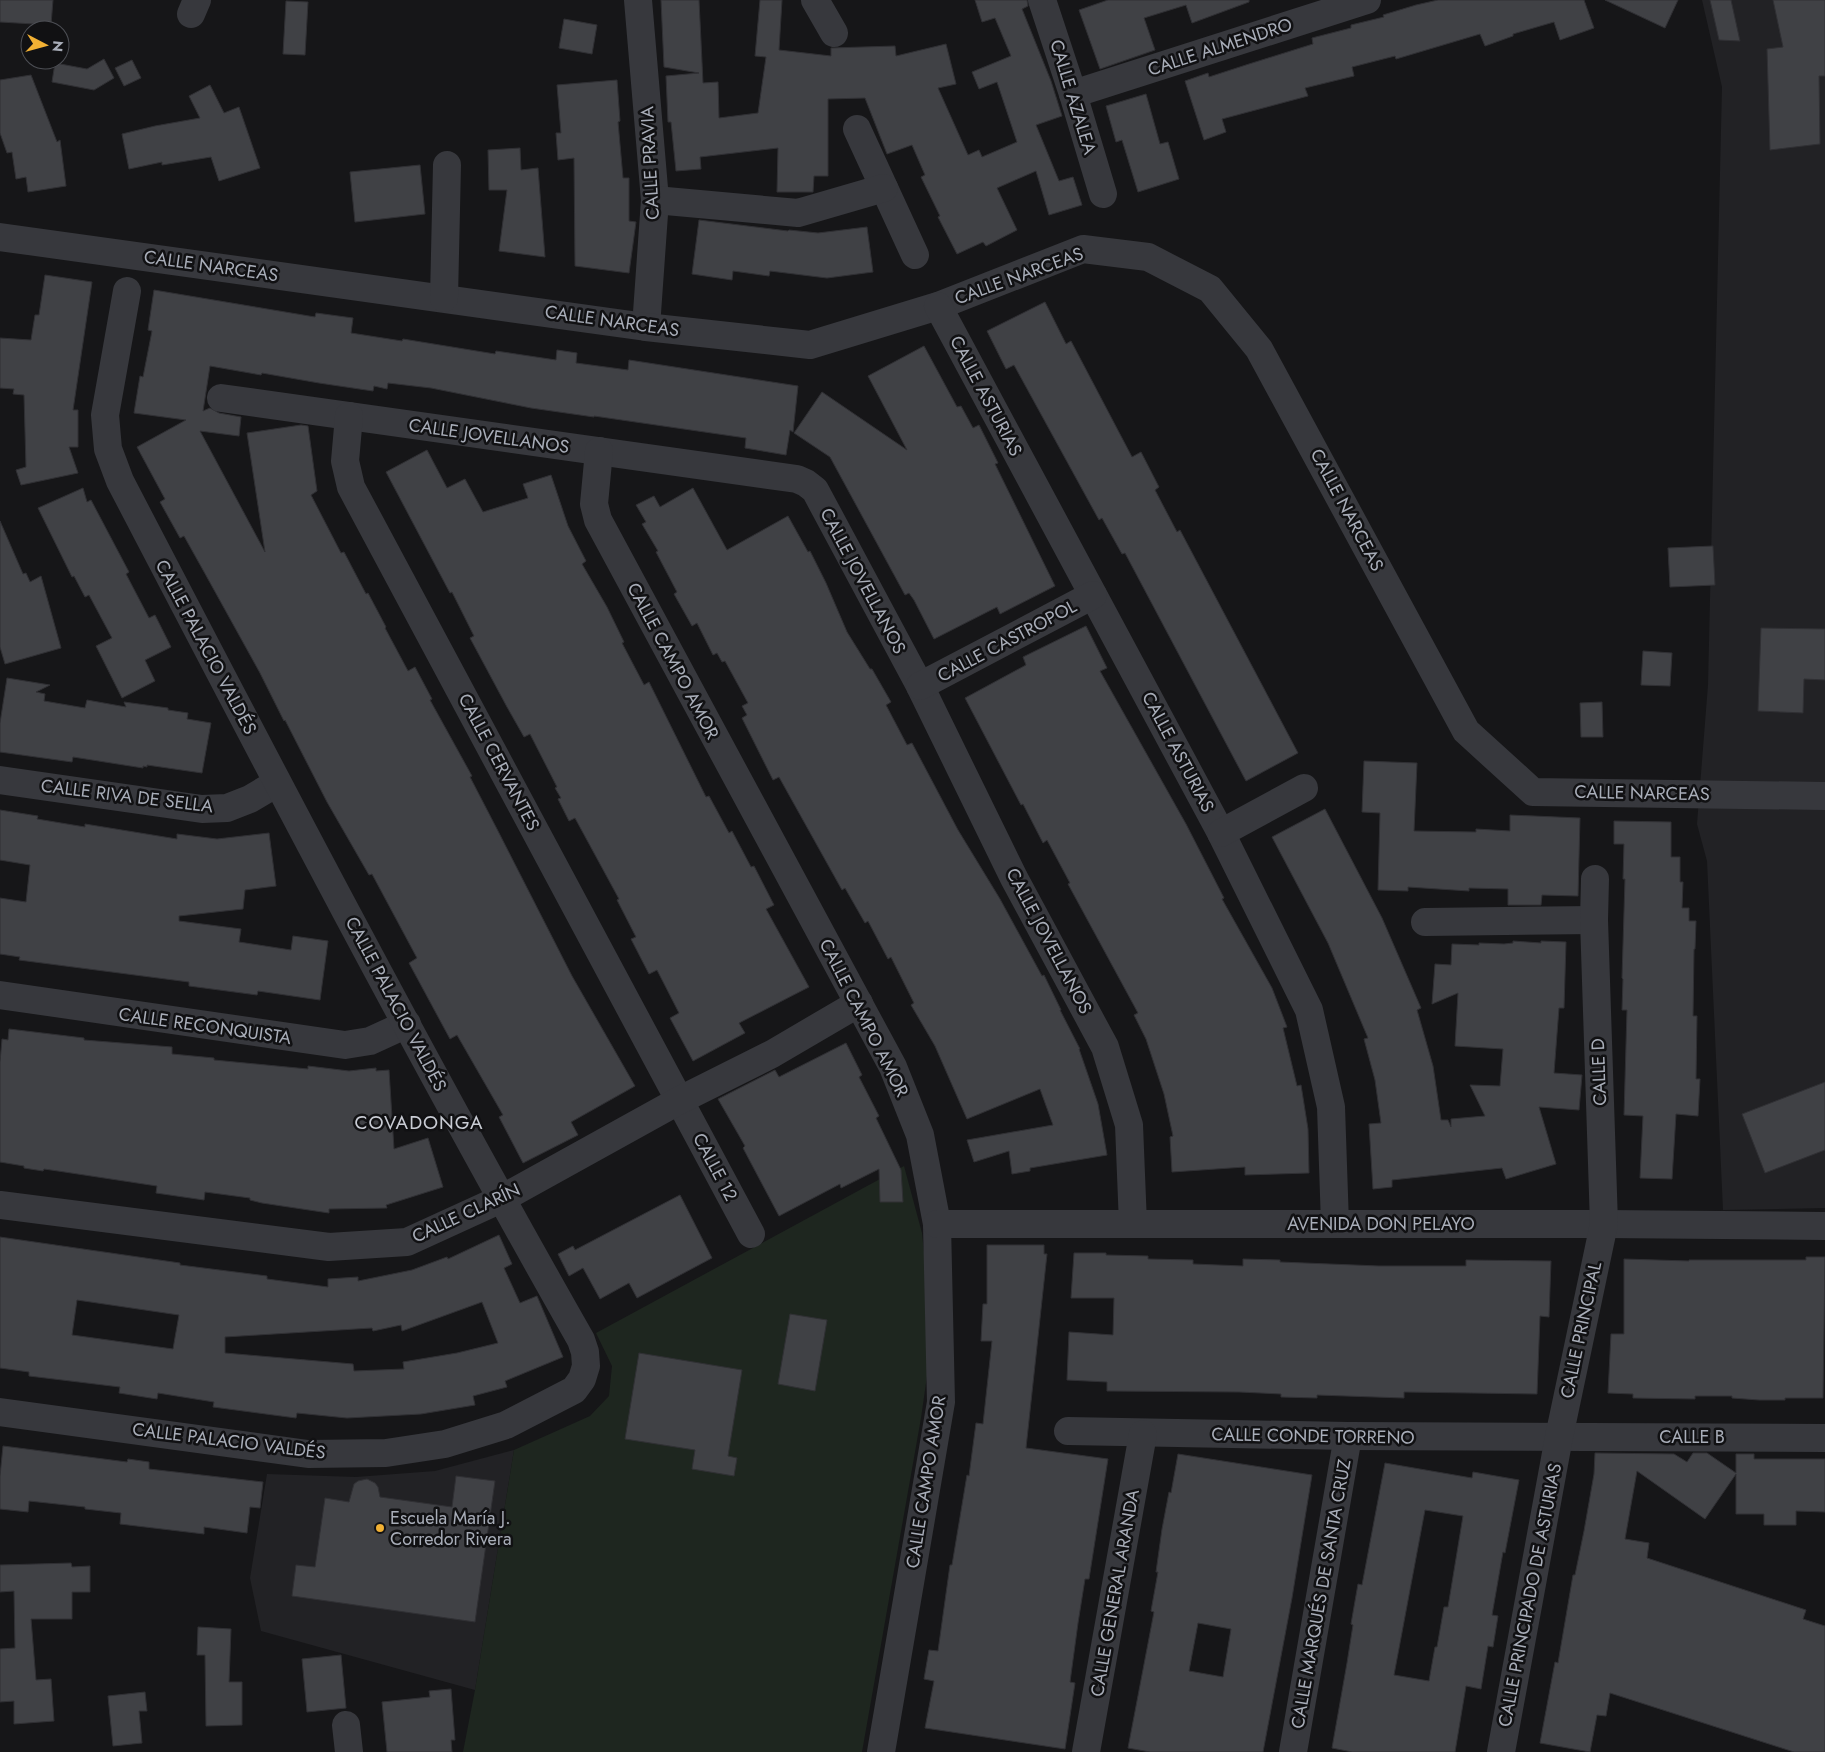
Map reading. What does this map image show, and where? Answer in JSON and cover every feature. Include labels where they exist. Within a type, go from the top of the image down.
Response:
[{"type":"street","name":"CALLE PRAVIA","points":[[638,0],[655,200],[646,327]]},
{"type":"street","points":[[815,0],[834,33]]},
{"type":"street","name":"CALLE AZALEA","points":[[1042,0],[1103,194]]},
{"type":"street","name":"CALLE ALMENDRO","points":[[1073,94],[1367,0]]},
{"type":"street","points":[[857,129],[915,255]]},
{"type":"street","points":[[444,298],[447,165]]},
{"type":"street","points":[[655,200],[798,213],[884,188]]},
{"type":"street","name":"CALLE NARCEAS","points":[[0,237],[646,327],[810,345],[938,306],[1083,249],[1148,257],[1210,289],[1259,349],[1466,731],[1533,792],[1825,796]]},
{"type":"street","name":"CALLE PALACIO VALDÉS","points":[[0,1412],[308,1454],[386,1453],[445,1444],[506,1425],[574,1390],[582,1378],[586,1366],[585,1352],[581,1340],[501,1199],[277,783],[120,481],[108,449],[105,415],[127,292]]},
{"type":"street","name":"CALLE ASTURIAS","points":[[938,306],[1221,833],[1309,1010],[1331,1107],[1335,1224]]},
{"type":"street","name":"CALLE JOVELLANOS","points":[[221,398],[797,479],[815,490],[920,686],[1014,878],[1105,1047],[1129,1125],[1133,1224]]},
{"type":"street","name":"CALLE CERVANTES","points":[[349,416],[344,461],[351,488],[680,1100]]},
{"type":"street","name":"CALLE CAMPO AMOR","points":[[599,451],[594,504],[598,520],[893,1067],[920,1135],[937,1224],[941,1402],[881,1752]]},
{"type":"street","name":"CALLE CASTROPOL","points":[[920,686],[1093,595]]},
{"type":"street","name":"CALLE RIVA DE SELLA","points":[[0,780],[202,809],[227,808],[250,799],[277,783]]},
{"type":"street","points":[[1221,833],[1304,788]]},
{"type":"street","name":"CALLE D","points":[[1595,879],[1594,920],[1604,1224]]},
{"type":"street","points":[[1425,922],[1594,920]]},
{"type":"street","name":"CALLE RECONQUISTA","points":[[0,995],[345,1045],[370,1041],[407,1024]]},
{"type":"street","name":"CALLE CLARÍN","points":[[0,1205],[330,1246],[407,1242],[501,1199],[680,1100],[772,1054],[859,1003]]},
{"type":"street","name":"CALLE 12","points":[[680,1100],[751,1234]]},
{"type":"street","name":"AVENIDA DON PELAYO","points":[[937,1224],[1604,1224],[1825,1226]]},
{"type":"street","name":"CALLE PRINCIPAL","points":[[1559,1437],[1604,1224]]},
{"type":"street","name":"CALLE CONDE TORRENO","points":[[1068,1431],[1143,1434],[1559,1437]]},
{"type":"street","name":"CALLE GENERAL ARANDA","points":[[1086,1752],[1143,1434]]},
{"type":"street","name":"CALLE MARQUÉS DE SANTA CRUZ","points":[[1293,1752],[1348,1436]]},
{"type":"street","name":"CALLE B","points":[[1559,1437],[1825,1438]]},
{"type":"street","name":"CALLE PRINCIPADO DE ASTURIAS","points":[[1501,1752],[1559,1437]]},
{"type":"street","points":[[346,1725],[349,1752]]},
{"type":"shaded area","points":[[1702,0],[1825,0],[1825,1208],[1723,1210],[1707,861],[1697,824],[1708,685],[1722,87]]},
{"type":"shaded area","points":[[904,1166],[922,1233],[930,1309],[928,1369],[862,1752],[463,1752],[475,1690],[514,1450],[590,1416],[609,1396],[612,1366],[596,1333]]},
{"type":"shaded area","name":"Escuela María J. Corredor Rivera","points":[[514,1450],[475,1690],[261,1631],[250,1578],[267,1474],[356,1477],[435,1471]]},
{"type":"building","points":[[0,0],[53,0],[51,20],[20,20],[20,23],[0,22]]},
{"type":"building","points":[[661,0],[699,0],[703,83],[718,82],[719,118],[758,113],[766,57],[755,56],[760,0],[782,0],[779,50],[831,56],[831,48],[895,46],[896,56],[946,44],[956,84],[938,88],[968,155],[979,150],[982,157],[1017,142],[997,82],[979,89],[972,72],[1011,56],[995,18],[982,22],[975,0],[1027,0],[1028,6],[1022,9],[1051,81],[1062,116],[1036,125],[1059,181],[1073,177],[1082,205],[1049,215],[1036,171],[997,188],[1017,230],[986,246],[983,242],[957,254],[938,217],[940,216],[921,177],[925,175],[912,145],[887,154],[865,98],[828,99],[828,176],[814,176],[813,192],[777,192],[778,148],[700,157],[701,169],[676,171],[671,122],[668,122],[666,76],[699,73],[664,67]]},
{"type":"building","points":[[1108,0],[1249,0],[1249,2],[1192,23],[1186,5],[1144,18],[1155,50],[1100,69],[1079,10]]},
{"type":"building","points":[[1438,0],[1584,0],[1594,28],[1560,40],[1554,22],[1513,34],[1513,36],[1485,46],[1480,34],[1396,59],[1395,56],[1352,67],[1354,76],[1305,88],[1308,96],[1222,119],[1226,132],[1204,140],[1185,81],[1208,73],[1209,77],[1313,44],[1312,38],[1351,28],[1351,25]]},
{"type":"building","points":[[1605,0],[1678,0],[1665,28]]},
{"type":"building","points":[[1710,0],[1731,0],[1740,41],[1719,40]]},
{"type":"building","points":[[1773,0],[1825,0],[1825,76],[1819,76],[1820,144],[1770,150],[1767,49],[1783,47]]},
{"type":"building","points":[[286,1],[308,2],[305,55],[283,54]]},
{"type":"building","points":[[564,19],[597,25],[592,54],[559,48]]},
{"type":"building","points":[[104,59],[114,78],[94,90],[52,82],[54,70],[70,70],[70,66],[87,69]]},
{"type":"building","points":[[132,60],[141,78],[124,86],[115,68]]},
{"type":"building","points":[[31,75],[57,142],[60,140],[66,186],[28,192],[26,177],[16,179],[12,152],[7,153],[0,133],[0,80]]},
{"type":"building","points":[[617,80],[620,121],[618,122],[623,178],[629,178],[629,221],[636,222],[629,273],[575,266],[574,158],[558,160],[556,133],[561,133],[557,85]]},
{"type":"building","points":[[210,85],[224,113],[239,107],[260,168],[219,181],[211,157],[162,165],[162,162],[129,169],[122,134],[200,118],[189,96]]},
{"type":"building","points":[[1146,94],[1160,144],[1168,142],[1179,179],[1138,192],[1122,140],[1116,142],[1106,106]]},
{"type":"building","points":[[520,148],[521,170],[538,168],[545,257],[499,251],[507,190],[489,190],[488,150]]},
{"type":"building","points":[[420,165],[425,214],[355,222],[350,172]]},
{"type":"building","points":[[699,220],[818,233],[867,227],[873,272],[827,278],[770,271],[769,276],[733,271],[732,280],[692,274]]},
{"type":"building","points":[[45,275],[92,282],[73,410],[78,410],[78,447],[69,447],[78,473],[21,485],[16,470],[26,467],[24,395],[13,394],[14,389],[0,388],[0,338],[31,340],[35,315],[39,315]]},
{"type":"building","points":[[154,290],[315,317],[316,313],[353,318],[351,333],[402,341],[403,339],[495,354],[496,351],[556,360],[557,350],[577,353],[576,363],[628,370],[629,360],[798,386],[793,432],[790,430],[786,455],[745,448],[746,438],[531,408],[431,388],[388,383],[387,389],[374,386],[373,391],[210,366],[203,411],[210,408],[219,413],[241,417],[239,436],[200,431],[265,552],[247,433],[301,425],[308,426],[317,491],[311,495],[341,553],[344,552],[366,594],[368,593],[408,671],[415,667],[432,699],[430,700],[472,776],[470,777],[572,976],[635,1086],[571,1122],[578,1135],[523,1163],[499,1117],[503,1115],[457,1035],[450,1039],[409,963],[417,958],[372,874],[369,875],[327,802],[260,673],[184,536],[180,538],[160,502],[165,499],[137,447],[186,420],[134,413],[140,376],[143,377],[152,331],[148,330]]},
{"type":"building","points":[[1045,302],[1066,344],[1071,341],[1132,457],[1141,452],[1159,487],[1155,490],[1177,532],[1180,530],[1298,753],[1246,781],[1125,553],[1122,554],[1102,518],[1099,520],[1014,365],[1006,369],[987,331]]},
{"type":"building","points":[[924,346],[957,407],[961,406],[973,428],[979,425],[998,463],[995,464],[1055,586],[1000,614],[997,607],[934,639],[914,600],[909,593],[905,595],[830,457],[794,433],[822,392],[907,450],[868,376]]},
{"type":"building","points":[[427,450],[447,488],[465,479],[483,512],[528,498],[523,484],[551,475],[568,526],[586,561],[582,564],[607,607],[624,642],[622,643],[644,685],[649,682],[706,797],[709,796],[729,833],[732,831],[751,867],[754,866],[774,905],[766,909],[809,987],[739,1023],[745,1033],[693,1061],[670,1018],[679,1013],[657,970],[649,974],[631,939],[636,937],[617,900],[619,899],[575,818],[569,821],[558,799],[561,798],[555,788],[557,787],[530,734],[524,737],[507,707],[470,638],[474,636],[452,592],[450,593],[386,472]]},
{"type":"building","points":[[83,488],[87,502],[91,500],[129,572],[126,574],[149,618],[155,615],[171,647],[145,660],[155,681],[122,698],[96,646],[112,638],[89,595],[85,597],[74,576],[72,577],[38,508]]},
{"type":"building","points":[[693,488],[727,550],[788,516],[808,552],[810,551],[847,632],[891,702],[886,705],[907,745],[912,743],[958,830],[1000,899],[1042,976],[1044,975],[1080,1049],[1098,1104],[1107,1155],[1030,1168],[1030,1171],[1012,1174],[1009,1151],[974,1162],[967,1140],[1053,1125],[1040,1089],[967,1119],[935,1046],[911,1005],[914,1003],[891,957],[888,959],[868,921],[865,923],[845,888],[842,890],[779,777],[773,780],[742,718],[747,715],[742,706],[748,703],[725,661],[722,662],[717,653],[713,655],[697,623],[692,626],[674,594],[677,592],[656,552],[658,551],[642,524],[646,522],[636,505],[654,496],[660,507]]},
{"type":"building","points":[[0,521],[23,574],[26,573],[30,582],[41,576],[61,648],[5,664],[0,647]]},
{"type":"building","points":[[1713,546],[1715,585],[1670,587],[1668,548]]},
{"type":"building","points":[[1086,626],[1107,668],[1100,671],[1186,824],[1224,898],[1222,899],[1272,988],[1287,1027],[1283,1028],[1297,1086],[1301,1085],[1308,1129],[1309,1173],[1245,1175],[1245,1167],[1172,1172],[1170,1137],[1173,1136],[1164,1094],[1146,1039],[1134,1015],[1138,1013],[1068,884],[1070,883],[1047,840],[1043,843],[1023,804],[1021,805],[965,698],[1026,665],[1023,657]]},
{"type":"building","points":[[1761,628],[1825,629],[1825,680],[1804,679],[1803,713],[1758,711]]},
{"type":"building","points":[[1643,651],[1672,653],[1670,686],[1641,685]]},
{"type":"building","points":[[7,678],[50,685],[36,692],[45,694],[44,701],[85,708],[87,700],[126,707],[124,702],[168,708],[168,710],[188,713],[187,719],[211,723],[202,773],[147,765],[147,767],[143,766],[143,768],[73,757],[72,762],[0,752],[0,723]]},
{"type":"building","points":[[1602,702],[1603,737],[1581,737],[1580,703]]},
{"type":"building","points":[[1364,761],[1417,763],[1414,831],[1476,832],[1476,829],[1510,831],[1510,815],[1580,818],[1578,896],[1542,895],[1541,905],[1508,905],[1508,889],[1469,888],[1469,891],[1408,887],[1408,891],[1378,890],[1380,813],[1362,812]]},
{"type":"building","points":[[1325,809],[1382,918],[1421,1008],[1417,1010],[1433,1066],[1441,1120],[1448,1120],[1451,1127],[1451,1119],[1485,1116],[1470,1085],[1500,1086],[1503,1049],[1455,1046],[1458,993],[1432,1004],[1435,964],[1451,965],[1452,944],[1504,944],[1513,943],[1513,941],[1566,942],[1564,1008],[1559,1008],[1554,1073],[1582,1075],[1579,1110],[1539,1107],[1556,1164],[1506,1179],[1502,1168],[1392,1180],[1392,1187],[1373,1189],[1369,1124],[1381,1123],[1375,1080],[1364,1039],[1368,1038],[1328,943],[1272,837]]},
{"type":"building","points":[[0,810],[38,816],[37,819],[85,827],[85,824],[177,839],[177,834],[217,839],[269,833],[276,886],[245,890],[243,909],[179,916],[179,921],[241,929],[239,942],[291,950],[293,936],[328,941],[320,1000],[258,991],[257,995],[189,986],[189,982],[19,960],[20,957],[0,954],[0,898],[26,902],[30,865],[0,860]]},
{"type":"building","points":[[1614,821],[1671,822],[1671,857],[1680,857],[1680,882],[1683,882],[1682,908],[1689,908],[1689,921],[1696,921],[1693,1016],[1697,1016],[1696,1079],[1700,1079],[1698,1116],[1676,1114],[1672,1179],[1640,1178],[1643,1116],[1624,1115],[1627,1010],[1622,1010],[1624,844],[1614,844]]},
{"type":"building","points":[[9,1029],[84,1038],[84,1040],[172,1047],[172,1054],[214,1058],[214,1060],[308,1069],[308,1066],[349,1071],[376,1068],[376,1071],[389,1070],[394,1149],[428,1138],[443,1187],[386,1205],[387,1208],[329,1209],[329,1213],[262,1203],[250,1200],[250,1198],[205,1192],[204,1200],[156,1193],[157,1186],[44,1169],[43,1171],[0,1162],[0,1062],[2,1039],[8,1040]]},
{"type":"building","points":[[846,1043],[862,1075],[859,1077],[879,1116],[876,1118],[901,1170],[903,1202],[880,1202],[879,1169],[841,1188],[840,1184],[779,1216],[743,1148],[745,1146],[718,1099],[775,1070],[779,1077]]},
{"type":"building","points":[[1825,1082],[1825,1150],[1765,1173],[1742,1114]]},
{"type":"building","points":[[680,1195],[712,1258],[637,1298],[629,1283],[600,1299],[583,1268],[569,1276],[558,1254],[573,1246],[575,1250]]},
{"type":"building","points":[[499,1235],[512,1264],[504,1268],[520,1303],[537,1296],[563,1357],[505,1381],[507,1387],[473,1396],[475,1405],[421,1414],[347,1418],[297,1413],[296,1418],[213,1407],[214,1402],[158,1393],[157,1399],[119,1393],[120,1387],[29,1376],[29,1372],[0,1368],[0,1237],[180,1263],[180,1265],[267,1276],[267,1279],[328,1287],[328,1279],[358,1277],[358,1281],[412,1270],[447,1257],[448,1259]],"holes":[[[77,1300],[179,1315],[173,1349],[72,1335]],[[482,1302],[498,1343],[457,1353],[403,1362],[404,1369],[354,1371],[353,1364],[225,1353],[225,1337],[372,1328],[373,1331],[401,1325],[402,1331]]]},
{"type":"building","points":[[987,1245],[1044,1245],[1044,1254],[1047,1254],[1026,1448],[1108,1459],[1089,1579],[1085,1579],[1078,1623],[1070,1682],[1075,1683],[1065,1749],[925,1728],[934,1681],[924,1679],[929,1650],[938,1651],[950,1565],[952,1565],[967,1475],[969,1476],[976,1423],[983,1424],[992,1341],[981,1341],[983,1304],[987,1304]]},
{"type":"building","points":[[1074,1253],[1148,1256],[1148,1259],[1193,1260],[1193,1264],[1243,1266],[1243,1259],[1379,1266],[1466,1266],[1466,1260],[1551,1261],[1549,1317],[1540,1316],[1537,1394],[1404,1392],[1404,1398],[1317,1395],[1317,1398],[1281,1397],[1281,1394],[1239,1392],[1107,1391],[1107,1382],[1067,1380],[1069,1332],[1113,1335],[1114,1298],[1071,1298]]},
{"type":"building","points":[[1806,1257],[1825,1257],[1823,1398],[1759,1400],[1732,1398],[1732,1396],[1695,1396],[1695,1399],[1633,1398],[1633,1394],[1608,1393],[1611,1334],[1624,1334],[1624,1259],[1689,1261],[1806,1260]]},
{"type":"building","points":[[790,1314],[827,1320],[815,1391],[778,1384]]},
{"type":"building","points":[[639,1353],[742,1370],[728,1456],[737,1458],[734,1476],[692,1469],[695,1450],[625,1439]]},
{"type":"building","points":[[3,1446],[127,1462],[128,1459],[149,1462],[149,1469],[263,1482],[260,1508],[250,1507],[247,1533],[204,1527],[204,1534],[120,1524],[121,1513],[85,1509],[85,1507],[29,1501],[28,1512],[0,1509],[0,1476]]},
{"type":"building","points":[[1595,1453],[1674,1454],[1687,1462],[1693,1453],[1707,1453],[1736,1473],[1736,1454],[1754,1454],[1754,1459],[1825,1459],[1825,1512],[1796,1511],[1796,1525],[1764,1525],[1764,1514],[1736,1514],[1736,1474],[1705,1519],[1637,1471],[1625,1539],[1649,1543],[1647,1558],[1806,1610],[1803,1619],[1825,1626],[1825,1752],[1794,1752],[1610,1693],[1606,1716],[1597,1715],[1590,1752],[1540,1743],[1555,1662],[1558,1663],[1573,1575],[1575,1575],[1584,1531],[1594,1474]]},
{"type":"building","points":[[1178,1454],[1312,1475],[1292,1598],[1263,1752],[1150,1752],[1128,1748],[1154,1612],[1151,1611],[1158,1572],[1156,1572],[1162,1529],[1169,1492],[1171,1493]],"holes":[[[1198,1623],[1231,1629],[1223,1677],[1189,1671]]]},
{"type":"building","points":[[1385,1463],[1472,1478],[1473,1472],[1519,1480],[1505,1553],[1503,1552],[1492,1615],[1498,1616],[1493,1647],[1488,1646],[1481,1689],[1466,1686],[1455,1752],[1352,1752],[1332,1748],[1347,1663],[1358,1584],[1362,1585]],"holes":[[[1425,1510],[1463,1516],[1448,1607],[1444,1607],[1429,1681],[1394,1675]]]},
{"type":"building","points":[[456,1476],[495,1481],[475,1622],[292,1596],[296,1565],[315,1567],[325,1498],[349,1502],[354,1484],[367,1479],[378,1487],[380,1497],[452,1507]]},
{"type":"building","points":[[71,1563],[72,1567],[90,1566],[90,1592],[72,1592],[72,1619],[31,1619],[36,1680],[51,1679],[54,1721],[14,1724],[14,1701],[0,1702],[0,1649],[15,1648],[14,1591],[0,1592],[0,1565]]},
{"type":"building","points":[[198,1627],[231,1629],[229,1682],[242,1682],[242,1725],[206,1726],[205,1655],[197,1655]]},
{"type":"building","points":[[341,1655],[346,1708],[307,1712],[302,1659]]},
{"type":"building","points":[[451,1689],[455,1740],[451,1740],[452,1752],[387,1752],[382,1702],[430,1697],[429,1691]]},
{"type":"building","points":[[145,1692],[147,1711],[139,1711],[142,1743],[113,1746],[108,1696]]},
{"type":"place","name":"Escuela María J. Corredor Rivera","points":[[380,1528]]},
{"type":"district","name":"COVADONGA","points":[[419,1122]]}]
